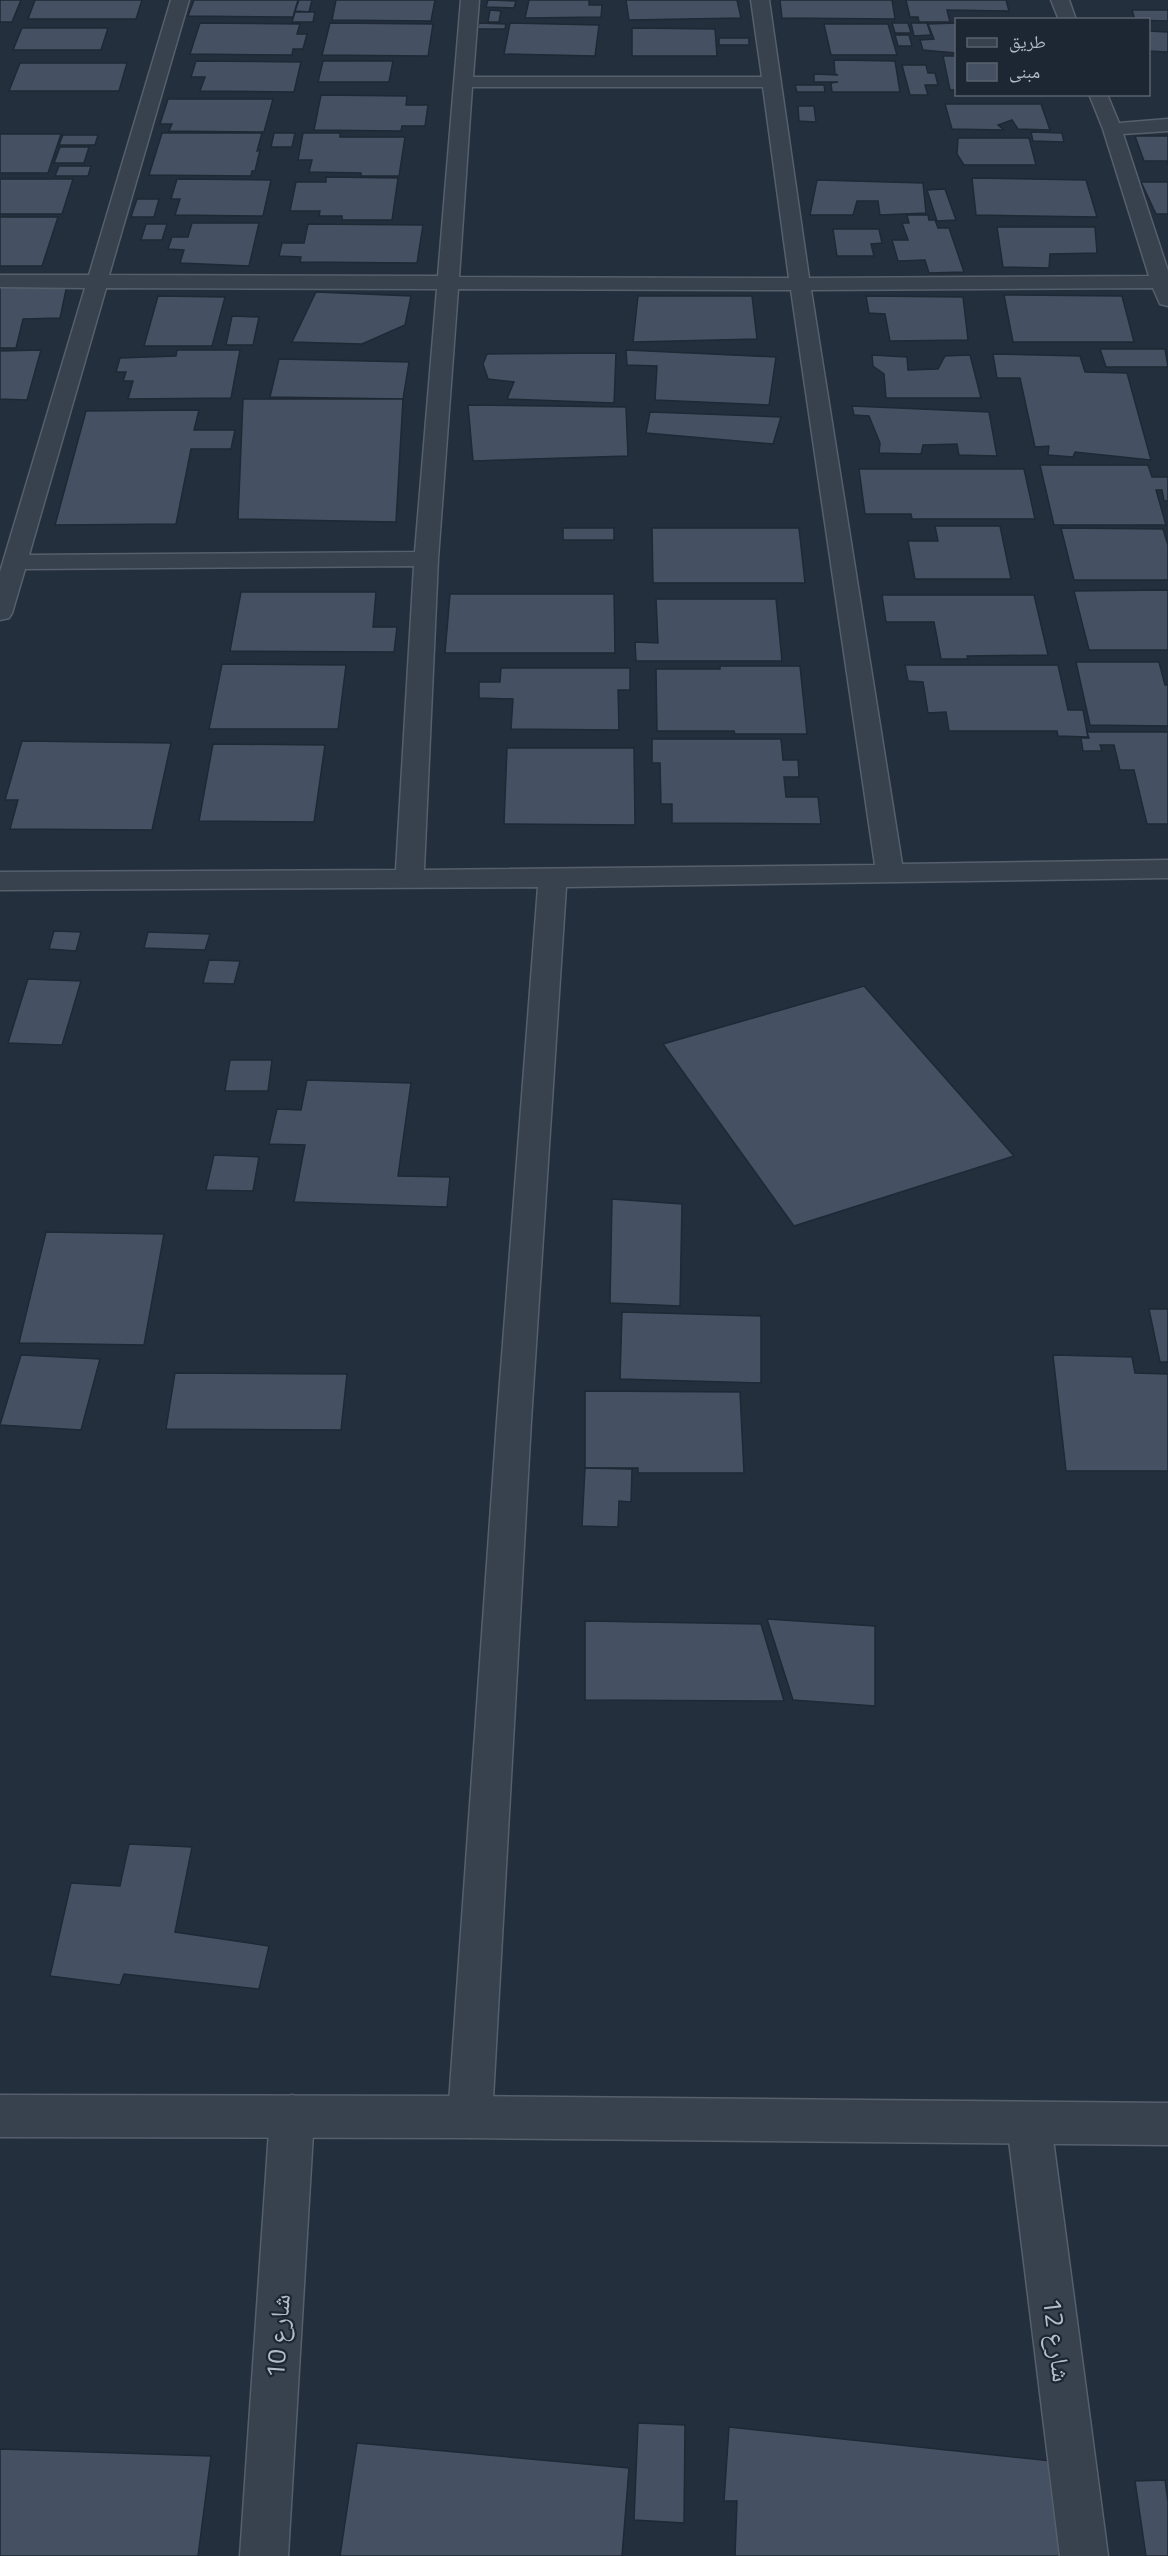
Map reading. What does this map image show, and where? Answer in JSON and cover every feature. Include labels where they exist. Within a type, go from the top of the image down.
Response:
[{"type":"street","points":[[0,613],[180,0]]},
{"type":"street","points":[[410,878],[426,559],[470,0]]},
{"type":"street","points":[[760,0],[800,284],[890,874]]},
{"type":"street","points":[[1060,0],[1067,18]]},
{"type":"street","points":[[463,82],[772,82]]},
{"type":"street","points":[[1099,96],[1164,282],[1168,305]]},
{"type":"street","points":[[1112,129],[1168,125]]},
{"type":"street","points":[[0,281],[800,284],[1164,282]]},
{"type":"street","points":[[15,562],[426,559]]},
{"type":"street","points":[[0,881],[553,878],[1168,869]]},
{"type":"street","points":[[470,2116],[514,1410],[553,878]]},
{"type":"street","points":[[0,2116],[470,2116],[1168,2124]]},
{"type":"street","name":"شارع 10","points":[[264,2556],[292,2116]]},
{"type":"street","name":"شارع 12","points":[[1029,2124],[1084,2556]]},
{"type":"building","points":[[0,0],[21,0],[12,22],[0,22]]},
{"type":"building","points":[[35,0],[142,0],[136,19],[28,19]]},
{"type":"building","points":[[194,0],[298,0],[293,17],[188,16]]},
{"type":"building","points":[[299,0],[312,0],[309,12],[295,11]]},
{"type":"building","points":[[336,0],[435,0],[431,21],[332,20]]},
{"type":"building","points":[[488,0],[516,1],[514,8],[486,7]]},
{"type":"building","points":[[529,0],[589,0],[589,5],[602,5],[601,17],[525,18]]},
{"type":"building","points":[[626,0],[737,0],[741,18],[629,20]]},
{"type":"building","points":[[780,0],[892,0],[895,19],[782,18]]},
{"type":"building","points":[[906,0],[1006,0],[1009,11],[947,10],[950,22],[919,22],[918,17],[910,17]]},
{"type":"building","points":[[490,10],[501,11],[499,22],[488,22]]},
{"type":"building","points":[[1132,10],[1168,10],[1168,21],[1134,18]]},
{"type":"building","points":[[295,12],[315,12],[313,22],[292,22]]},
{"type":"building","points":[[200,23],[300,24],[297,34],[307,34],[303,49],[293,49],[292,55],[190,54]]},
{"type":"building","points":[[330,23],[433,24],[428,56],[322,55]]},
{"type":"building","points":[[479,23],[506,24],[505,29],[477,29]]},
{"type":"building","points":[[510,23],[599,25],[595,56],[504,54]]},
{"type":"building","points":[[892,23],[908,23],[911,33],[895,33]]},
{"type":"building","points":[[911,23],[927,23],[931,35],[914,36]]},
{"type":"building","points":[[955,23],[955,53],[923,50],[920,40],[934,39],[928,24]]},
{"type":"building","points":[[824,24],[888,24],[897,55],[831,55]]},
{"type":"building","points":[[22,28],[108,28],[101,50],[13,50]]},
{"type":"building","points":[[632,28],[715,29],[717,56],[632,56]]},
{"type":"building","points":[[1150,31],[1168,32],[1168,52],[1150,51]]},
{"type":"building","points":[[895,35],[909,35],[912,46],[898,46]]},
{"type":"building","points":[[719,38],[749,38],[749,45],[719,45]]},
{"type":"building","points":[[943,56],[955,56],[955,90],[950,90]]},
{"type":"building","points":[[834,60],[895,61],[900,92],[832,92],[831,83],[838,82],[814,82],[814,74],[838,75],[835,74]]},
{"type":"building","points":[[196,61],[301,62],[294,92],[200,91],[205,77],[191,77]]},
{"type":"building","points":[[323,61],[393,61],[389,82],[318,82]]},
{"type":"building","points":[[20,63],[127,63],[119,91],[9,91]]},
{"type":"building","points":[[902,65],[926,65],[928,73],[935,73],[938,85],[925,85],[928,95],[910,95]]},
{"type":"building","points":[[795,85],[824,85],[825,92],[797,92]]},
{"type":"building","points":[[321,95],[407,96],[406,105],[428,105],[425,126],[402,126],[401,131],[314,130]]},
{"type":"building","points":[[168,99],[273,99],[264,132],[169,131],[172,124],[160,124]]},
{"type":"building","points":[[945,104],[1041,104],[1050,130],[1018,129],[1012,120],[998,125],[1004,130],[952,129]]},
{"type":"building","points":[[798,106],[814,106],[816,122],[799,121]]},
{"type":"building","points":[[1031,132],[1062,133],[1064,142],[1033,141]]},
{"type":"building","points":[[162,133],[262,133],[255,171],[252,171],[251,176],[149,175]]},
{"type":"building","points":[[274,133],[295,133],[292,147],[271,147]]},
{"type":"building","points":[[303,133],[340,133],[340,137],[405,137],[399,176],[309,172],[312,160],[298,160]]},
{"type":"building","points":[[0,134],[61,134],[48,173],[0,173]]},
{"type":"building","points":[[63,135],[98,135],[95,145],[59,145]]},
{"type":"building","points":[[1135,136],[1168,136],[1168,165],[1167,161],[1144,161]]},
{"type":"building","points":[[958,138],[1029,138],[1036,165],[964,165],[957,154]]},
{"type":"building","points":[[60,147],[89,147],[84,163],[54,163]]},
{"type":"building","points":[[59,166],[91,166],[88,176],[55,176]]},
{"type":"building","points":[[326,177],[398,178],[392,220],[342,220],[342,216],[319,216],[320,211],[290,211],[296,182],[326,182]]},
{"type":"building","points":[[972,178],[1086,180],[1097,217],[976,215]]},
{"type":"building","points":[[0,179],[73,179],[62,214],[0,214]]},
{"type":"building","points":[[177,179],[271,180],[263,216],[175,215],[180,199],[171,199]]},
{"type":"building","points":[[817,180],[923,183],[926,213],[880,215],[878,201],[857,201],[853,215],[810,215]]},
{"type":"building","points":[[1141,182],[1168,182],[1168,214],[1156,214]]},
{"type":"building","points":[[945,189],[956,220],[937,221],[927,190]]},
{"type":"building","points":[[137,199],[159,199],[154,217],[131,217]]},
{"type":"building","points":[[907,215],[928,215],[929,220],[935,220],[938,228],[949,228],[964,272],[929,273],[925,260],[898,261],[892,240],[908,240],[902,223],[909,223]]},
{"type":"building","points":[[0,217],[58,217],[42,266],[0,266]]},
{"type":"building","points":[[192,223],[259,223],[249,266],[180,263],[184,250],[168,249],[172,237],[188,237]]},
{"type":"building","points":[[146,224],[167,224],[162,240],[141,240]]},
{"type":"building","points":[[308,224],[423,225],[417,263],[300,262],[301,257],[279,256],[282,243],[304,243]]},
{"type":"building","points":[[997,227],[1095,227],[1097,253],[1050,254],[1049,268],[1003,267]]},
{"type":"building","points":[[833,229],[879,229],[882,243],[871,244],[874,256],[837,256]]},
{"type":"building","points":[[67,285],[60,318],[23,319],[16,348],[0,348],[0,286]]},
{"type":"building","points":[[316,292],[411,296],[405,325],[362,344],[292,342]]},
{"type":"building","points":[[1004,295],[1122,296],[1134,342],[1013,342]]},
{"type":"building","points":[[158,296],[225,297],[212,346],[144,346]]},
{"type":"building","points":[[638,296],[752,296],[757,339],[633,342]]},
{"type":"building","points":[[866,296],[963,297],[968,340],[890,341],[885,314],[869,313]]},
{"type":"building","points":[[232,316],[259,317],[253,345],[226,345]]},
{"type":"building","points":[[1100,349],[1165,349],[1168,367],[1106,367]]},
{"type":"building","points":[[41,350],[27,400],[0,399],[0,351]]},
{"type":"building","points":[[177,350],[240,350],[231,398],[128,399],[133,381],[123,381],[126,372],[116,372],[120,358],[176,356]]},
{"type":"building","points":[[626,350],[776,357],[769,405],[655,400],[657,366],[627,365]]},
{"type":"building","points":[[616,353],[614,403],[507,399],[514,382],[488,379],[483,364],[487,354]]},
{"type":"building","points":[[993,354],[1080,356],[1085,372],[1127,373],[1151,460],[1075,452],[1073,457],[1048,455],[1049,446],[1035,447],[1020,378],[997,378]]},
{"type":"building","points":[[872,355],[907,357],[908,370],[938,369],[945,356],[970,355],[981,398],[886,398],[884,374],[873,366]]},
{"type":"building","points":[[279,359],[409,362],[403,399],[270,397]]},
{"type":"building","points":[[243,399],[403,399],[396,522],[238,519]]},
{"type":"building","points":[[468,405],[626,407],[628,456],[473,461]]},
{"type":"building","points":[[852,406],[989,412],[997,456],[959,455],[957,444],[923,445],[921,454],[879,453],[880,443],[869,416],[854,415]]},
{"type":"building","points":[[199,410],[194,430],[235,430],[231,449],[191,449],[176,524],[55,525],[86,411]]},
{"type":"building","points":[[650,412],[781,417],[773,444],[646,433]]},
{"type":"building","points":[[1040,465],[1148,465],[1152,477],[1168,477],[1168,501],[1164,501],[1162,490],[1156,490],[1166,525],[1054,525]]},
{"type":"building","points":[[859,469],[1024,469],[1035,519],[912,519],[911,514],[865,514]]},
{"type":"building","points":[[935,526],[1000,526],[1011,579],[915,579],[908,541],[938,541]]},
{"type":"building","points":[[563,528],[614,528],[614,540],[563,540]]},
{"type":"building","points":[[652,528],[799,528],[805,583],[653,583]]},
{"type":"building","points":[[1061,528],[1163,529],[1168,545],[1168,580],[1074,580]]},
{"type":"building","points":[[1168,590],[1168,650],[1089,650],[1074,591]]},
{"type":"building","points":[[241,592],[376,592],[373,627],[397,627],[394,652],[230,651]]},
{"type":"building","points":[[450,594],[614,594],[615,653],[445,653]]},
{"type":"building","points":[[882,595],[1034,595],[1048,655],[967,656],[968,659],[941,659],[934,622],[886,622]]},
{"type":"building","points":[[656,599],[776,599],[782,661],[636,661],[635,642],[658,643]]},
{"type":"building","points":[[1076,662],[1159,662],[1165,685],[1168,685],[1168,726],[1090,725]]},
{"type":"building","points":[[222,664],[346,665],[338,729],[209,729]]},
{"type":"building","points":[[905,665],[1058,665],[1068,710],[1083,710],[1088,737],[1058,736],[1057,731],[949,731],[946,712],[928,713],[923,682],[908,681]]},
{"type":"building","points":[[720,666],[800,666],[807,734],[657,731],[656,669],[720,669]]},
{"type":"building","points":[[501,668],[630,668],[630,690],[618,690],[619,730],[511,729],[513,699],[479,698],[479,682],[500,682]]},
{"type":"building","points":[[1087,732],[1168,732],[1168,824],[1147,824],[1134,770],[1120,770],[1114,745],[1100,745],[1102,751],[1083,751],[1081,738],[1089,738]]},
{"type":"building","points":[[652,739],[781,739],[783,760],[798,760],[799,777],[784,777],[786,797],[818,797],[821,824],[672,823],[672,804],[661,804],[660,763],[652,763]]},
{"type":"building","points":[[22,741],[171,743],[152,830],[10,829],[18,800],[5,800]]},
{"type":"building","points":[[213,744],[325,745],[314,822],[199,821]]},
{"type":"building","points":[[507,748],[634,748],[635,825],[504,824]]},
{"type":"building","points":[[54,931],[81,932],[76,951],[49,949]]},
{"type":"building","points":[[148,932],[210,934],[205,950],[144,948]]},
{"type":"building","points":[[209,960],[240,961],[234,984],[203,983]]},
{"type":"building","points":[[28,979],[81,981],[62,1045],[8,1043]]},
{"type":"building","points":[[864,986],[1014,1156],[794,1226],[663,1044]]},
{"type":"building","points":[[230,1060],[272,1060],[268,1091],[225,1091]]},
{"type":"building","points":[[307,1080],[411,1083],[398,1176],[450,1177],[447,1207],[294,1202],[305,1145],[269,1144],[277,1109],[301,1110]]},
{"type":"building","points":[[214,1155],[259,1157],[253,1191],[206,1190]]},
{"type":"building","points":[[612,1199],[682,1204],[680,1306],[610,1303]]},
{"type":"building","points":[[46,1232],[164,1234],[144,1345],[19,1343]]},
{"type":"building","points":[[1149,1309],[1168,1309],[1168,1362],[1160,1362]]},
{"type":"building","points":[[622,1312],[761,1316],[761,1383],[620,1379]]},
{"type":"building","points":[[21,1355],[100,1359],[81,1430],[0,1425]]},
{"type":"building","points":[[1053,1355],[1132,1357],[1135,1373],[1168,1374],[1168,1471],[1066,1471]]},
{"type":"building","points":[[175,1373],[347,1374],[341,1430],[166,1429]]},
{"type":"building","points":[[585,1391],[740,1392],[744,1473],[638,1473],[638,1468],[585,1468]]},
{"type":"building","points":[[585,1468],[632,1469],[631,1502],[619,1501],[618,1527],[582,1526]]},
{"type":"building","points":[[767,1619],[875,1626],[875,1706],[793,1700]]},
{"type":"building","points":[[585,1621],[761,1624],[784,1701],[585,1700]]},
{"type":"building","points":[[129,1844],[192,1847],[175,1932],[269,1946],[259,1989],[124,1974],[120,1985],[50,1976],[71,1883],[120,1886]]},
{"type":"building","points":[[638,2423],[685,2425],[684,2523],[634,2520]]},
{"type":"building","points":[[729,2427],[1071,2463],[1074,2556],[735,2556],[737,2501],[724,2501]]},
{"type":"building","points":[[357,2443],[629,2468],[622,2556],[340,2556]]},
{"type":"building","points":[[0,2449],[211,2456],[198,2556],[0,2556]]},
{"type":"building","points":[[1165,2480],[1168,2502],[1168,2556],[1146,2556],[1135,2481]]}]
